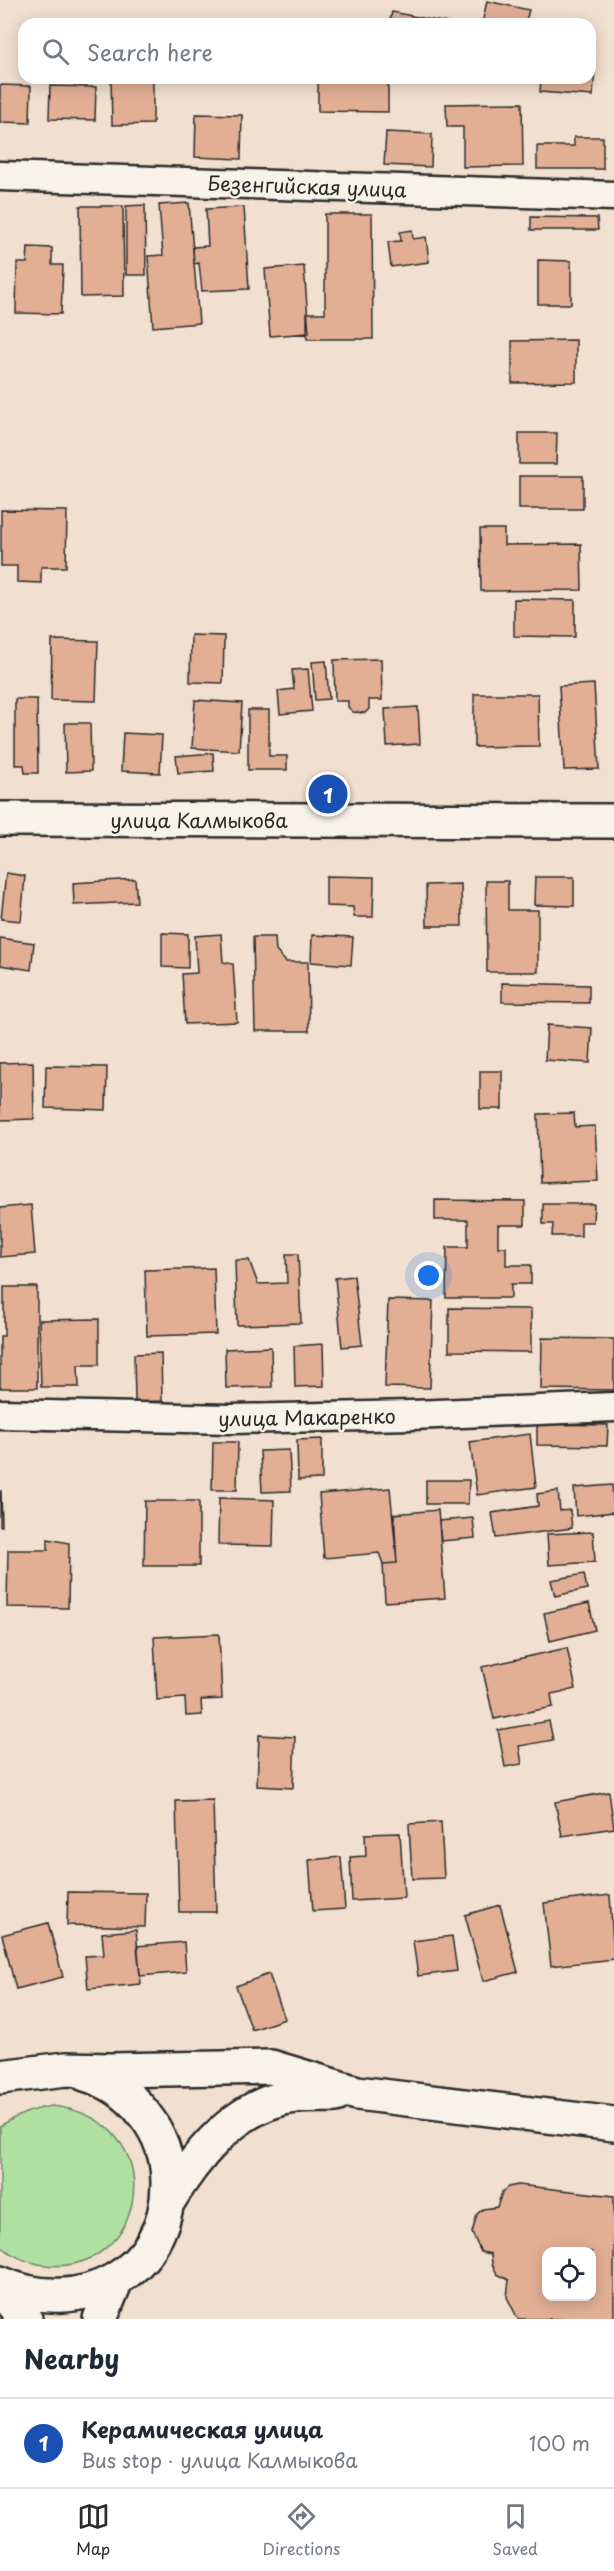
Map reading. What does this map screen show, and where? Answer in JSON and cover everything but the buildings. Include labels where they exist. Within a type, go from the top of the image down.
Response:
[{"type":"main road","name":"улица Калмыкова","points":[[0,819],[614,820]]},
{"type":"main road","points":[[10,2077],[66,2069],[272,2067],[357,2093],[614,2124]]},
{"type":"main road","points":[[0,2283],[41,2297],[67,2297],[93,2291],[116,2280],[141,2259],[159,2232],[168,2200],[168,2163],[156,2128],[133,2099],[102,2079],[66,2069]]},
{"type":"main road","points":[[168,2200],[190,2165],[218,2134],[256,2109],[281,2099],[357,2093]]},
{"type":"main road","points":[[100,2319],[116,2280]]},
{"type":"main road","points":[[0,2289],[25,2319]]},
{"type":"street","name":"Безенгийская улица","points":[[0,176],[614,196]]},
{"type":"street","name":"улица Макаренко","points":[[0,1414],[231,1419],[614,1407]]},
{"type":"green space","points":[[52,2106],[91,2117],[117,2138],[131,2166],[133,2195],[125,2224],[107,2247],[80,2262],[45,2265],[21,2258],[0,2245],[0,2126],[25,2113]]},
{"type":"place","name":"Керамическая улица","points":[[328,794]]}]
